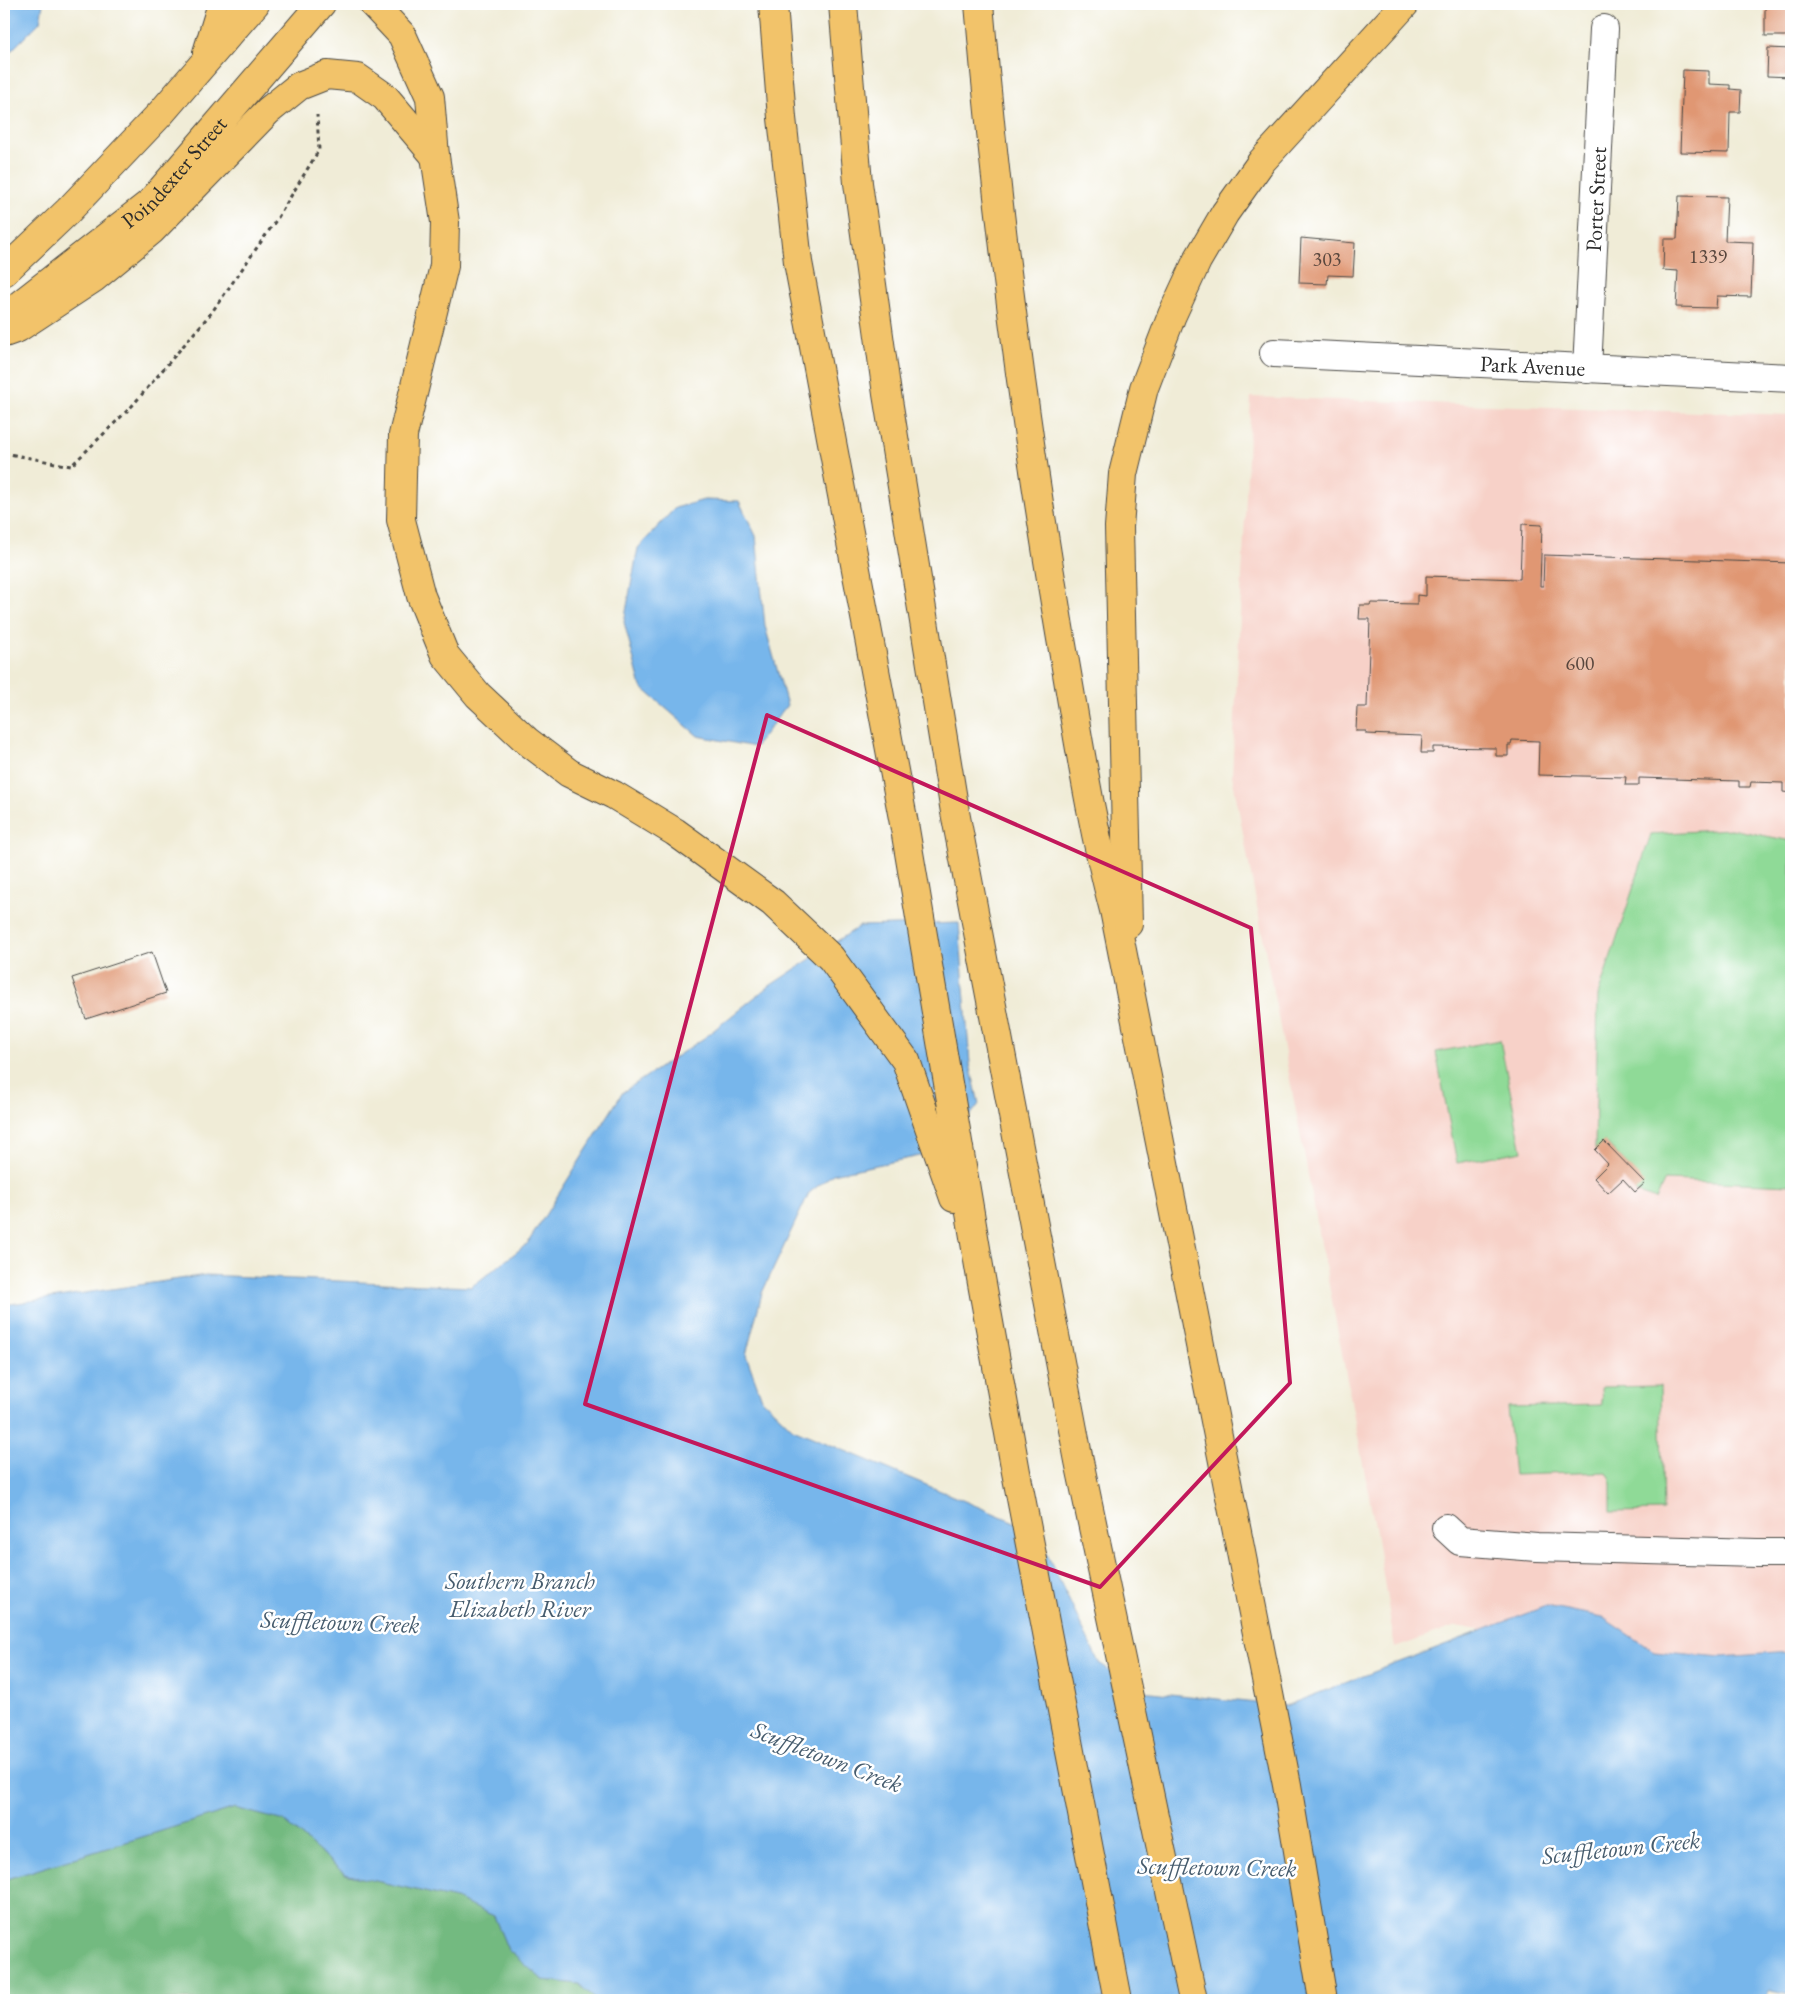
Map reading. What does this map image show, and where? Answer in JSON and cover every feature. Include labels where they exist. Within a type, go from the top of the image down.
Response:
[{"type":"main road","points":[[204,63],[222,4]]},
{"type":"main road","name":"Poindexter Street","points":[[4,272],[75,204],[161,113],[255,4]]},
{"type":"main road","name":"Poindexter Street","points":[[4,317],[150,202],[321,4]]},
{"type":"main road","points":[[374,4],[402,35],[430,97],[435,156],[445,222],[444,266],[403,436],[401,520],[421,596],[445,655],[478,695],[527,741],[562,767],[614,795],[675,832],[773,904],[831,958],[906,1061],[981,1278]]},
{"type":"main road","points":[[773,4],[782,118],[798,262],[905,828],[981,1278],[1016,1472],[1118,2000]]},
{"type":"main road","points":[[843,4],[858,182],[885,384],[955,812],[1079,1461],[1193,2000]]},
{"type":"main road","points":[[979,4],[992,150],[1014,333],[1042,532],[1078,739],[1130,990],[1287,1785],[1323,2000]]},
{"type":"main road","points":[[1130,990],[1119,528],[1123,474],[1144,388],[1172,315],[1198,261],[1225,213],[1262,161],[1405,4]]},
{"type":"main road","points":[[4,333],[18,328],[94,278],[151,231],[268,111],[299,86],[327,75],[358,78],[385,98],[435,156]]},
{"type":"street","name":"Porter Street","points":[[1587,369],[1604,29]]},
{"type":"street","name":"Park Avenue","points":[[1274,353],[1791,378]]},
{"type":"street","points":[[1446,1528],[1460,1541],[1757,1554],[1791,1553]]},
{"type":"path","points":[[4,453],[71,466],[132,406],[212,312],[277,219],[319,150],[317,115],[310,117]]},
{"type":"highlighted area","points":[[767,715],[1251,928],[1290,1383],[1100,1587],[585,1404]]},
{"type":"shaded area","points":[[1251,397],[1791,415],[1791,1663],[1623,1655],[1456,1626],[1395,1648],[1376,1532],[1232,775]]},
{"type":"green space","points":[[1731,829],[1791,841],[1791,1185],[1665,1180],[1656,1199],[1635,1192],[1644,1183],[1605,1141],[1595,1150],[1598,995],[1651,834]]},
{"type":"green space","points":[[1500,1040],[1522,1151],[1457,1163],[1436,1052]]},
{"type":"green space","points":[[1660,1386],[1663,1511],[1611,1512],[1611,1479],[1607,1472],[1514,1475],[1507,1407],[1602,1405],[1601,1387]]},
{"type":"green space","points":[[235,1808],[284,1821],[345,1874],[456,1899],[494,1916],[508,1950],[543,1980],[580,1984],[596,2000],[4,2000],[4,1880]]},
{"type":"water","points":[[4,4],[43,4],[40,22],[11,51],[4,52]]},
{"type":"water","points":[[704,500],[739,501],[756,536],[765,626],[787,705],[755,747],[698,736],[641,687],[624,622],[638,548],[675,508]]},
{"type":"water","name":"Southern Branch Elizabeth River","points":[[959,923],[970,1064],[979,1104],[957,1133],[925,1155],[833,1174],[809,1193],[762,1293],[746,1355],[762,1399],[793,1429],[1036,1531],[1099,1663],[1141,1691],[1285,1706],[1546,1606],[1603,1617],[1654,1651],[1721,1657],[1791,1652],[1791,1995],[1769,1991],[1763,2000],[596,2000],[579,1984],[543,1980],[508,1950],[494,1916],[456,1899],[345,1874],[284,1821],[235,1808],[4,1880],[4,1305],[206,1275],[471,1287],[527,1244],[623,1092],[704,1038],[765,989],[860,926]]},
{"type":"building","points":[[1685,4],[1710,4],[1710,8],[1684,7]]},
{"type":"building","points":[[1765,4],[1791,4],[1791,36],[1765,36]]},
{"type":"building","points":[[1768,48],[1791,49],[1791,77],[1767,76]]},
{"type":"building","points":[[1683,70],[1709,71],[1709,84],[1730,85],[1730,89],[1741,90],[1740,112],[1730,112],[1729,153],[1680,152]]},
{"type":"building","points":[[1679,196],[1727,197],[1725,241],[1753,242],[1751,297],[1717,296],[1716,308],[1676,307],[1678,271],[1663,270],[1664,239],[1677,239]]},
{"type":"building","points":[[1301,238],[1355,243],[1353,276],[1328,275],[1327,284],[1299,283]]},
{"type":"building","points":[[1522,524],[1542,525],[1540,586],[1543,586],[1544,555],[1791,563],[1791,793],[1783,792],[1783,783],[1751,782],[1750,787],[1739,787],[1739,781],[1639,778],[1639,785],[1625,785],[1626,777],[1538,775],[1539,741],[1512,740],[1511,745],[1508,745],[1508,756],[1496,756],[1496,748],[1433,747],[1433,753],[1421,753],[1422,736],[1366,734],[1366,731],[1356,731],[1357,707],[1367,707],[1370,619],[1359,619],[1360,605],[1370,605],[1371,603],[1417,604],[1417,595],[1426,596],[1426,576],[1520,579]]},
{"type":"building","points":[[152,952],[166,993],[86,1019],[72,978]]},
{"type":"building","points":[[1604,1141],[1645,1183],[1635,1192],[1623,1179],[1608,1193],[1594,1178],[1608,1164],[1595,1150]]},
{"type":"water label","name":"Scuffletown Creek","points":[[340,1622]]},
{"type":"water label","name":"Scuffletown Creek","points":[[827,1757]]},
{"type":"water label","name":"Scuffletown Creek","points":[[1621,1848]]},
{"type":"water label","name":"Scuffletown Creek","points":[[1217,1867]]}]
